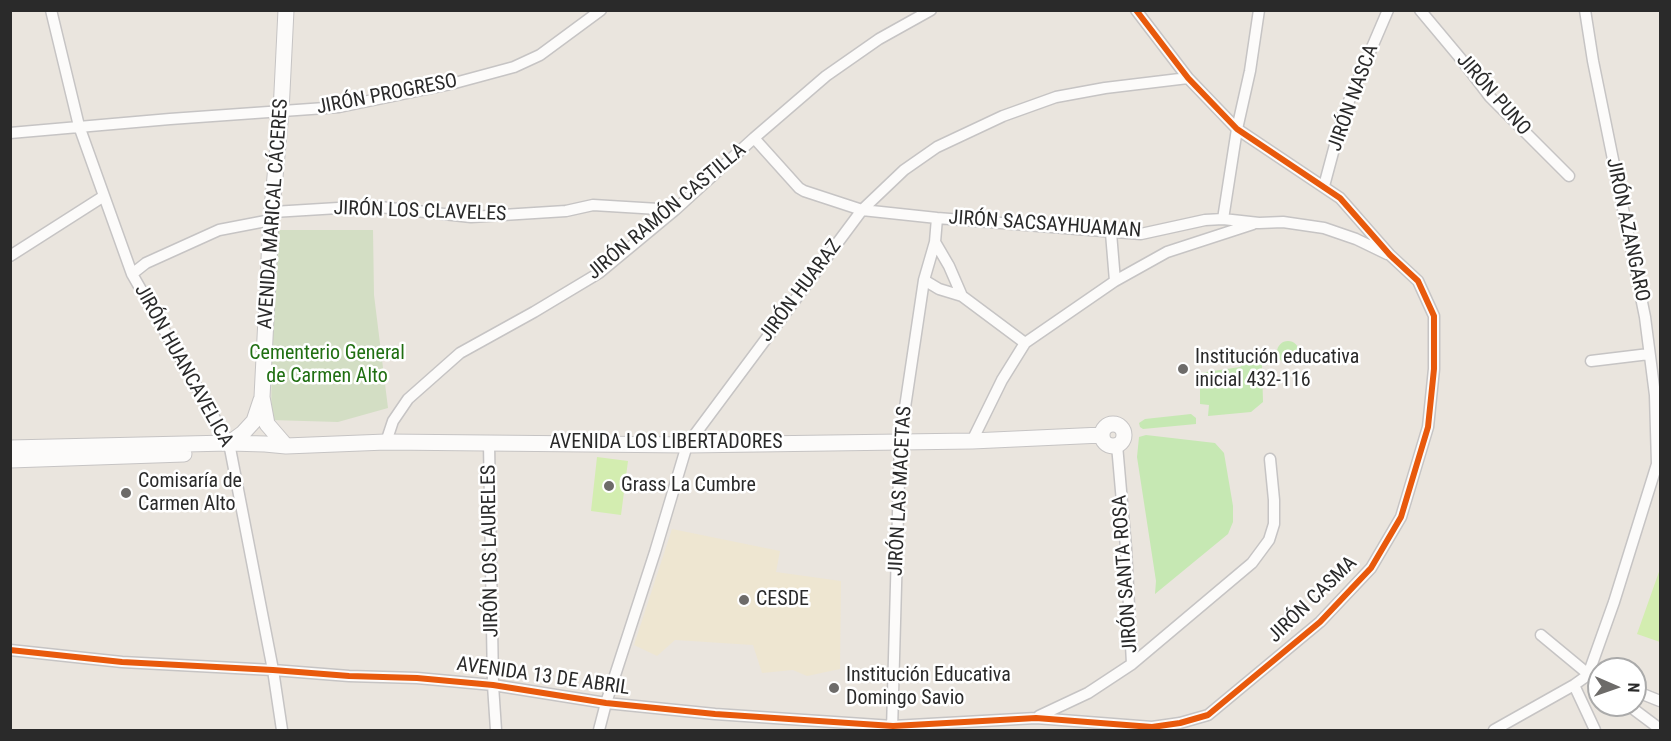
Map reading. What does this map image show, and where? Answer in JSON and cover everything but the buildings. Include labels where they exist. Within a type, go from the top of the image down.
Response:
[{"type":"street","name":"JIRÓN HUANCAVELICA","points":[[51,10],[79,126],[132,274],[229,443],[273,670],[282,730]]},
{"type":"street","name":"AVENIDA MARICAL CÁCERES","points":[[286,10],[262,397],[267,424],[286,446]]},
{"type":"street","name":"JIRÓN PROGRESO","points":[[10,133],[339,107],[451,84],[514,67],[540,55],[601,10]]},
{"type":"street","name":"JIRÓN RAMÓN CASTILLA","points":[[386,442],[393,421],[408,399],[460,353],[599,273],[835,70],[879,39],[931,10]]},
{"type":"street","name":"JIRÓN CASMA","points":[[1036,718],[1152,727],[1180,723],[1208,715],[1320,622],[1371,568],[1401,517],[1428,427],[1434,369],[1434,315],[1418,281],[1390,255],[1340,198],[1237,129],[1188,78],[1136,10]]},
{"type":"street","points":[[1223,219],[1237,129],[1251,71],[1259,10]]},
{"type":"street","name":"JIRÓN NASCA","points":[[1324,186],[1343,115],[1388,10]]},
{"type":"street","name":"JIRÓN PUNO","points":[[1420,10],[1461,58],[1490,97],[1569,176]]},
{"type":"street","name":"JIRÓN AZANGARO","points":[[1585,10],[1593,61],[1645,317],[1655,394],[1657,464],[1594,657]]},
{"type":"street","name":"JIRÓN HUARAZ","points":[[599,730],[687,445],[862,210],[904,170],[937,147],[1003,116],[1056,97],[1105,88],[1188,78]]},
{"type":"street","name":"JIRÓN SACSAYHUAMAN","points":[[754,138],[799,188],[862,210],[1141,234],[1205,220],[1283,222],[1323,228],[1356,239],[1390,255]]},
{"type":"street","points":[[10,256],[104,196]]},
{"type":"street","name":"JIRÓN LOS CLAVELES","points":[[132,274],[146,263],[219,230],[272,216],[371,206],[471,217],[566,211],[593,206],[675,210]]},
{"type":"street","name":"JIRÓN LAS MACETAS","points":[[893,728],[900,441],[924,280],[935,242],[938,218]]},
{"type":"street","points":[[972,441],[1002,380],[1024,343],[1115,280],[1167,252],[1258,222]]},
{"type":"street","points":[[1111,233],[1115,280]]},
{"type":"street","points":[[935,242],[962,296]]},
{"type":"street","points":[[924,280],[939,289],[962,296],[1024,343]]},
{"type":"street","points":[[1591,361],[1649,354]]},
{"type":"street","points":[[229,443],[254,421],[262,397]]},
{"type":"street","name":"AVENIDA LOS LIBERTADORES","points":[[10,448],[229,443],[286,446],[386,442],[687,445],[972,441],[1102,435],[1105,426],[1114,423],[1122,428],[1123,438],[1117,445]]},
{"type":"street","name":"AVENIDA LOS LIBERTADORES","points":[[10,460],[198,453],[229,443]]},
{"type":"street","name":"JIRÓN LOS LAURELES","points":[[489,443],[493,685],[496,730]]},
{"type":"street","name":"JIRÓN SANTA ROSA","points":[[1036,718],[1088,693],[1132,664],[1126,548],[1117,445]]},
{"type":"street","points":[[1132,664],[1252,563],[1262,551],[1269,540],[1274,524],[1270,459]]},
{"type":"street","points":[[1541,635],[1587,674]]},
{"type":"street","name":"AVENIDA 13 DE ABRIL","points":[[10,650],[122,662],[417,678],[493,685],[606,703],[893,728],[1036,718]]},
{"type":"street","points":[[1494,730],[1587,676]]},
{"type":"street","points":[[1574,685],[1595,730]]},
{"type":"street","points":[[1644,717],[1660,729]]},
{"type":"shaded area","name":"CESDE","points":[[672,529],[780,551],[776,572],[841,581],[840,669],[807,676],[793,670],[762,673],[753,645],[675,640],[657,656],[634,645]]},
{"type":"green space","name":"Cementerio General de Carmen Alto","points":[[277,230],[373,230],[374,295],[388,408],[338,422],[271,420]]},
{"type":"green space","points":[[1284,341],[1292,341],[1299,348],[1299,356],[1292,363],[1284,363],[1277,356],[1277,348]]},
{"type":"green space","points":[[1249,359],[1262,365],[1263,402],[1251,412],[1208,416],[1209,405],[1200,404],[1200,373],[1240,367]]},
{"type":"green space","points":[[1191,414],[1196,418],[1196,424],[1143,429],[1139,423],[1145,419]]},
{"type":"green space","points":[[1146,435],[1215,443],[1224,453],[1233,506],[1233,522],[1228,534],[1155,594],[1156,581],[1137,457],[1139,437]]},
{"type":"green space","name":"Grass La Cumbre","points":[[597,457],[628,461],[621,515],[591,511]]},
{"type":"green space","points":[[1660,569],[1660,642],[1637,634]]},
{"type":"cycle path","points":[[10,650],[122,662],[417,678],[493,685],[606,703],[715,714],[893,726],[1036,718],[1152,727],[1180,723],[1208,715],[1320,622],[1371,568],[1401,517],[1428,427],[1434,369],[1434,316],[1418,281],[1390,255],[1340,198],[1237,129],[1188,78],[1136,10]]},
{"type":"place","name":"Institución educativa inicial 432-116","points":[[1183,369]]},
{"type":"place","name":"Grass La Cumbre","points":[[609,486]]},
{"type":"place","name":"Comisaría de Carmen Alto","points":[[126,493]]},
{"type":"place","name":"CESDE","points":[[744,600]]},
{"type":"place","name":"Institución Educativa Domingo Savio","points":[[834,688]]}]
